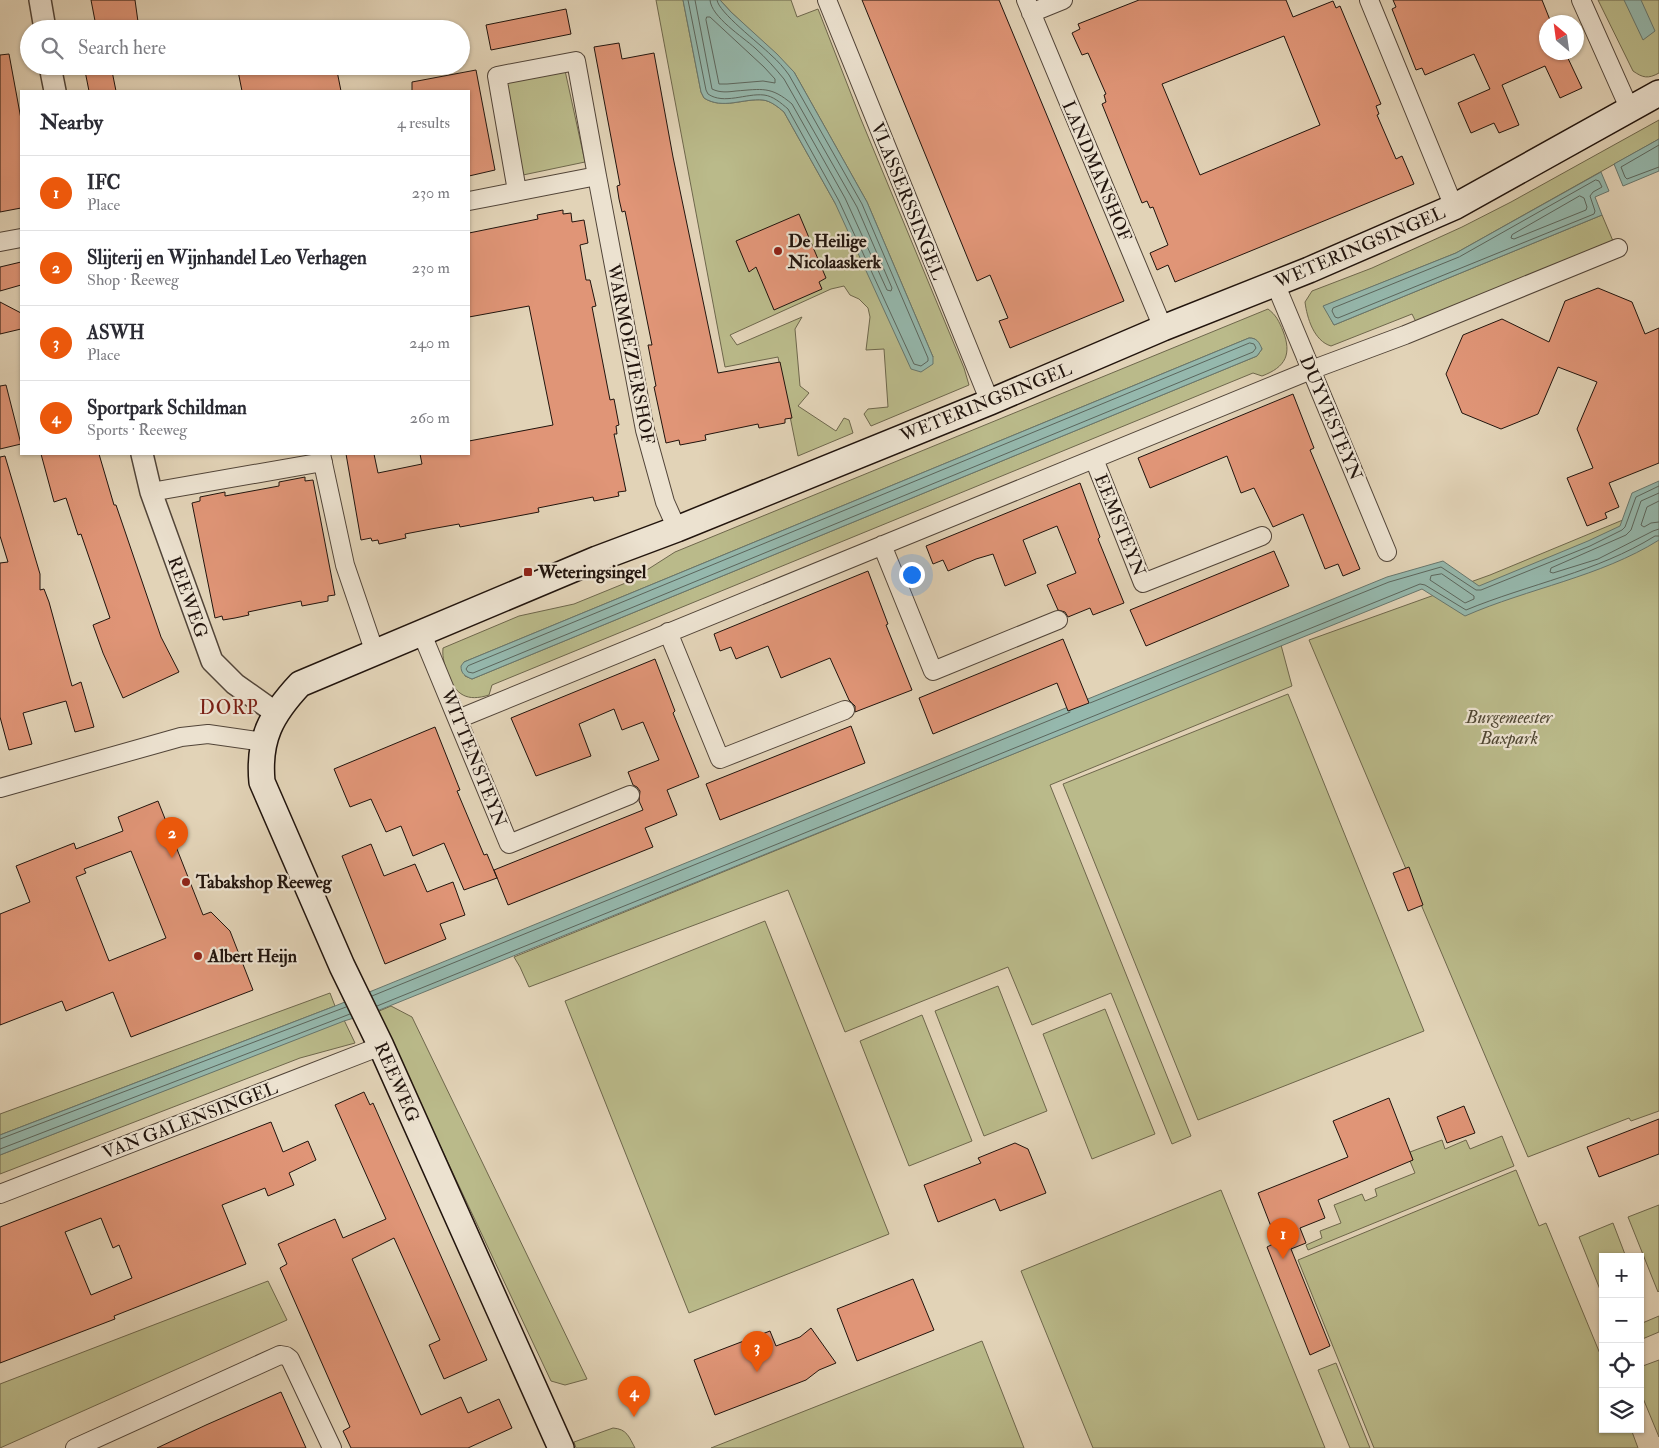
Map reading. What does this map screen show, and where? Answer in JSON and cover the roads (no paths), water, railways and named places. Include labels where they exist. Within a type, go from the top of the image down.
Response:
[{"type":"main road","name":"WETERINGSINGEL","points":[[300,684],[597,560],[990,402],[1454,207],[1630,110],[1659,92]]},
{"type":"main road","name":"REEWEG","points":[[300,684],[276,713],[264,742],[260,761],[262,782],[559,1448]]},
{"type":"street","points":[[40,0],[43,20]]},
{"type":"street","name":"VLASSERSSINGEL","points":[[827,0],[990,402]]},
{"type":"street","name":"LANDMANSHOF","points":[[1063,0],[1029,7],[1163,328]]},
{"type":"street","points":[[1369,0],[1454,207]]},
{"type":"street","points":[[1581,0],[1630,110]]},
{"type":"street","name":"WARMOEZIERSHOF","points":[[517,191],[497,76],[576,61],[646,430],[665,502],[676,529]]},
{"type":"street","points":[[52,75],[55,90]]},
{"type":"street","points":[[470,201],[597,176]]},
{"type":"street","points":[[0,242],[20,238]]},
{"type":"street","points":[[458,719],[1310,370],[1404,335],[1618,248]]},
{"type":"street","name":"DUYVESTEYN","points":[[1275,283],[1387,552]]},
{"type":"street","name":"REEWEG","points":[[142,455],[151,492],[212,661],[239,688],[276,713]]},
{"type":"street","points":[[151,492],[322,458],[345,565],[375,653]]},
{"type":"street","name":"EEMSTEYN","points":[[1094,459],[1143,583],[1262,536]]},
{"type":"street","points":[[882,545],[933,671],[1058,620]]},
{"type":"street","points":[[668,632],[720,759],[845,710]]},
{"type":"street","name":"WITTENSTEYN","points":[[422,634],[509,844],[630,795]]},
{"type":"street","points":[[0,788],[187,736],[208,734],[264,742]]},
{"type":"street","name":"VAN GALENSINGEL","points":[[0,1194],[381,1046]]},
{"type":"street","points":[[75,1448],[280,1355],[290,1359],[332,1448]]},
{"type":"water","points":[[683,0],[720,0],[794,72],[867,202],[933,357],[933,364],[921,372],[911,369],[835,203],[784,112],[772,103],[763,100],[718,103],[704,98],[701,92]]},
{"type":"water","points":[[1624,0],[1641,0],[1655,31],[1643,40]]},
{"type":"water","points":[[1659,139],[1659,171],[1623,186],[1614,164]]},
{"type":"water","points":[[1601,172],[1609,191],[1595,197],[1602,215],[1334,325],[1323,306],[1456,253]]},
{"type":"water","points":[[1249,338],[1259,342],[1262,349],[1257,356],[472,679],[465,676],[462,671],[461,666],[464,662]]},
{"type":"water","points":[[1659,481],[1659,540],[1613,564],[1465,616],[1422,589],[377,1011],[344,1021],[0,1155],[0,1135],[335,1006],[1387,577],[1443,561],[1479,586],[1620,526],[1632,493]]},
{"type":"place","name":"De Heilige Nicolaaskerk","points":[[778,251]]},
{"type":"place","name":"Weteringsingel","points":[[528,572]]},
{"type":"place","name":"Slijterij en Wijnhandel Leo Verhagen","points":[[172,858]]},
{"type":"place","name":"Tabakshop Reeweg","points":[[186,882]]},
{"type":"place","name":"Albert Heijn","points":[[198,956]]},
{"type":"place","name":"IFC","points":[[1283,1259]]},
{"type":"place","name":"ASWH","points":[[757,1372]]},
{"type":"place","name":"Sportpark Schildman","points":[[634,1417]]},
{"type":"district","name":"DORP","points":[[229,707]]},
{"type":"park label","name":"Burgemeester Baxpark","points":[[1509,728]]}]
